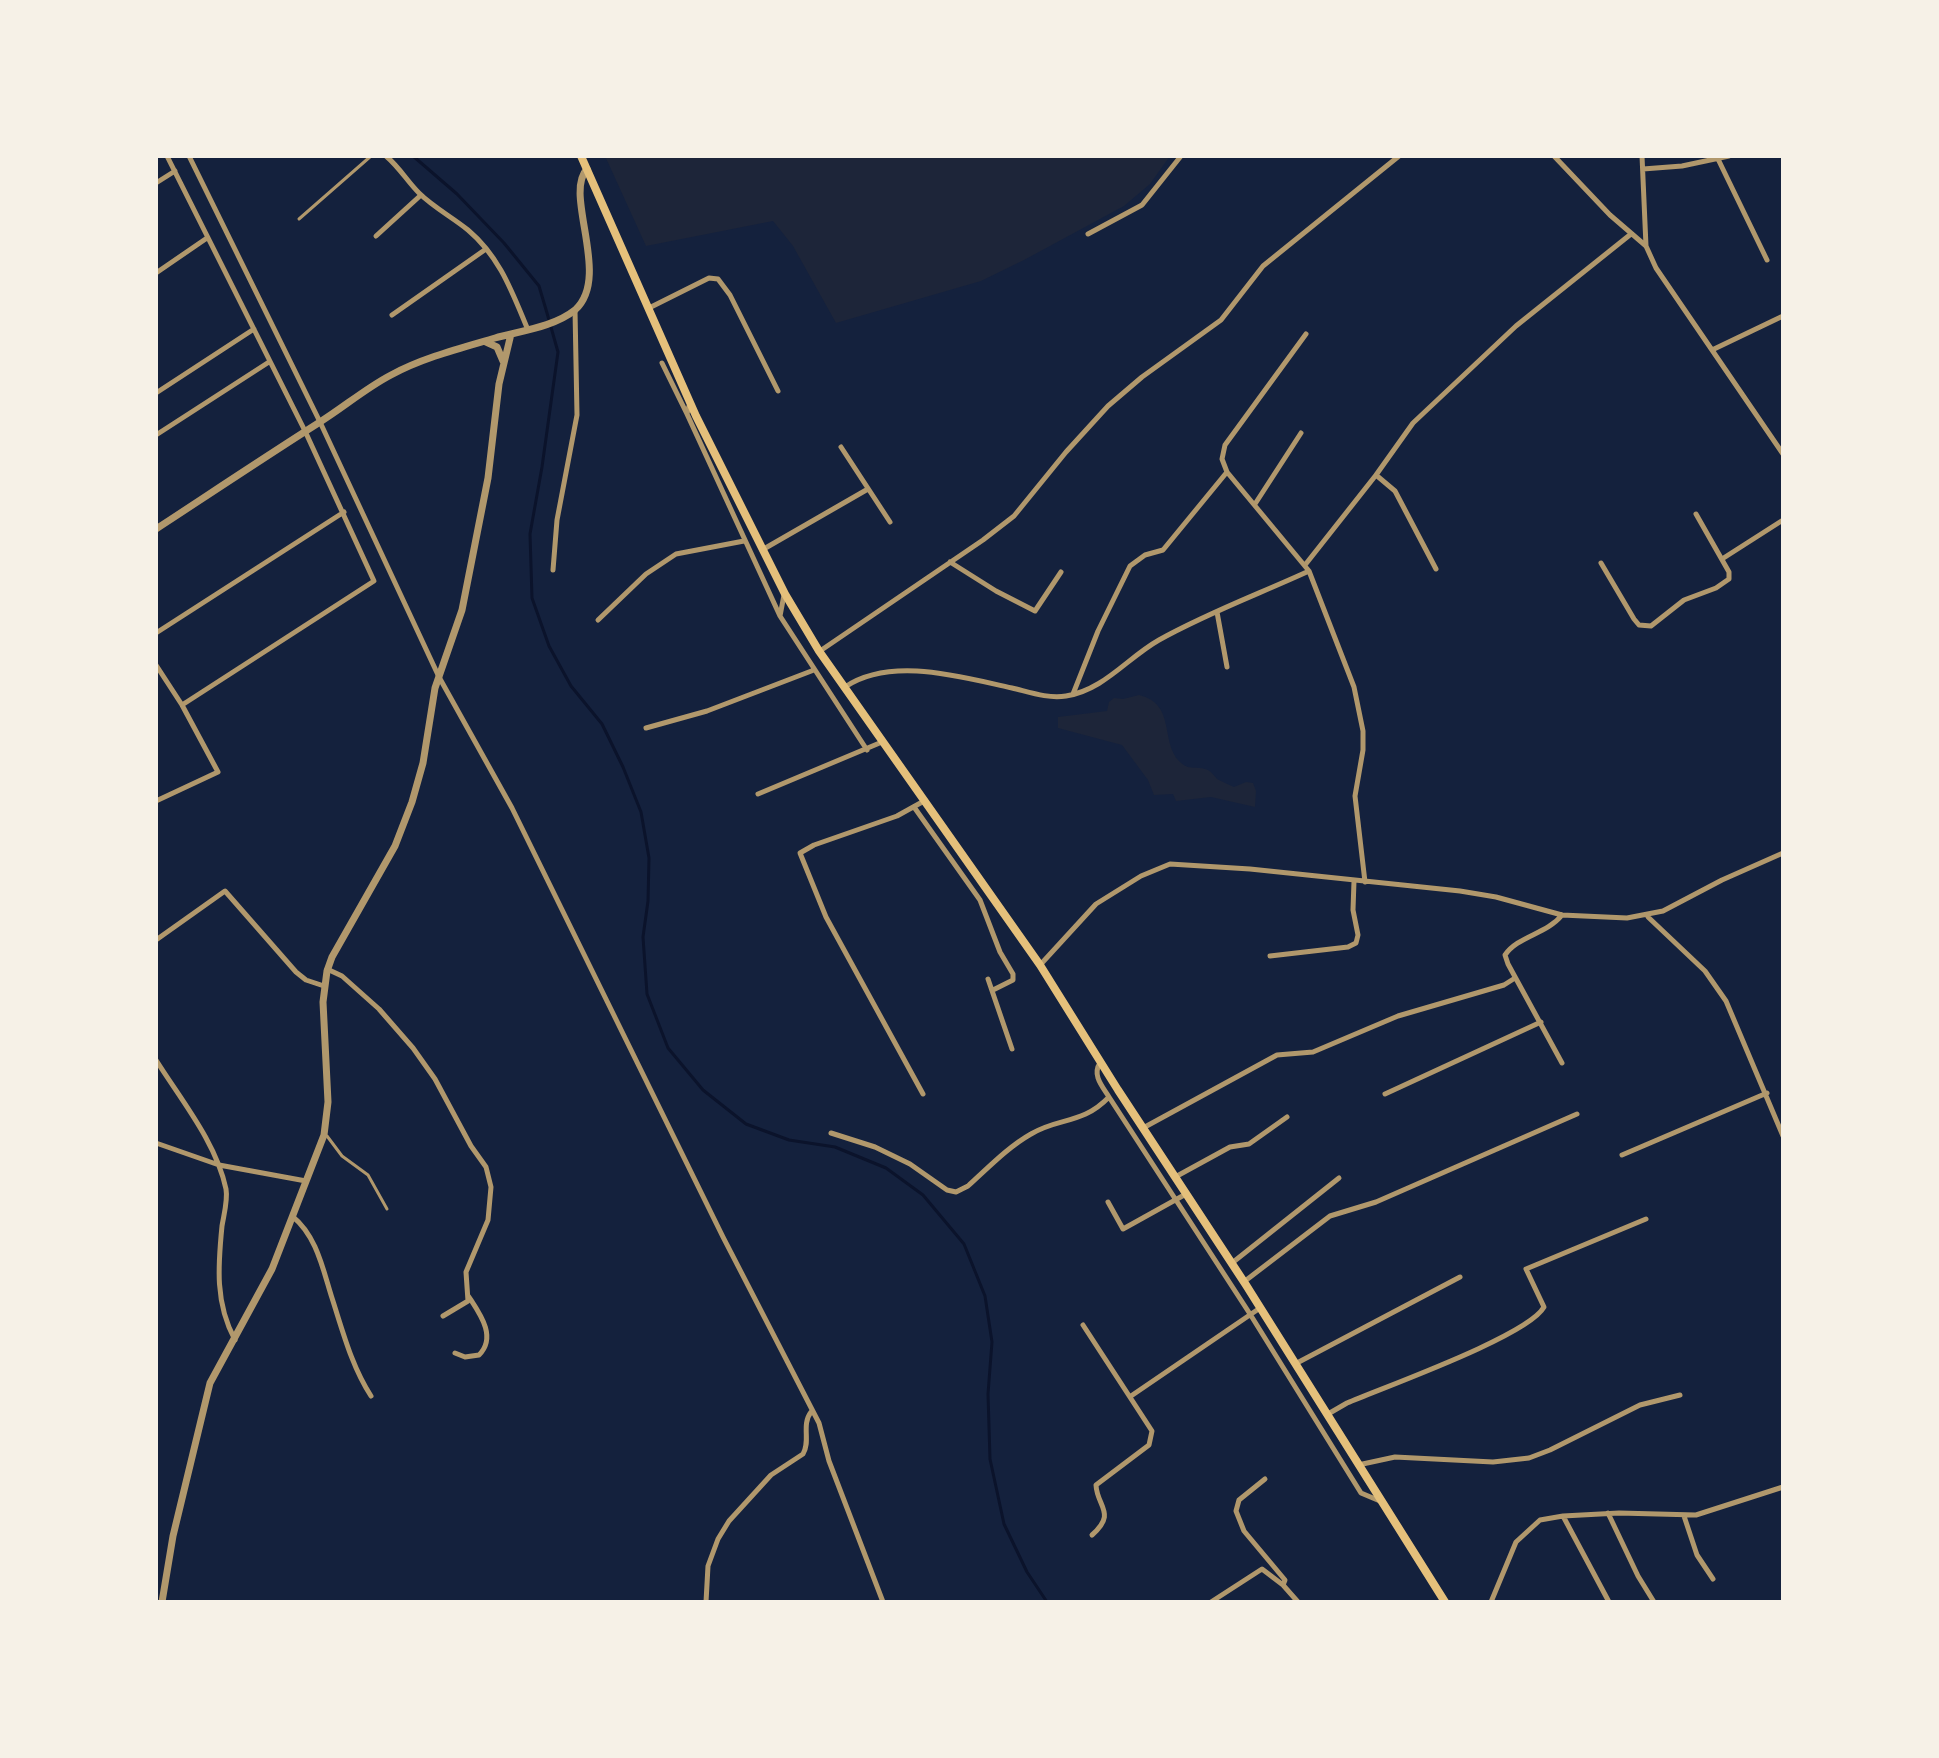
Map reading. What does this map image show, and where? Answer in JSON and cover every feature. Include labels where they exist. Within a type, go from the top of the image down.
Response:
[{"type":"main road","points":[[581,156],[690,401],[762,550],[819,651],[1040,965],[1100,1062],[1177,1176],[1445,1602]]},
{"type":"street","points":[[167,156],[305,431],[374,581],[182,705]]},
{"type":"street","points":[[189,156],[320,422],[439,677],[512,808],[823,1433],[829,1461],[883,1602]]},
{"type":"street","points":[[386,156],[403,171],[421,195],[486,249],[509,282],[531,329]]},
{"type":"street","points":[[1088,234],[1142,205],[1181,156]]},
{"type":"street","points":[[819,651],[1014,516],[1108,406],[1142,377],[1221,320],[1263,266],[1399,156]]},
{"type":"street","points":[[1554,156],[1646,246]]},
{"type":"street","points":[[1642,156],[1646,246],[1656,268],[1783,454]]},
{"type":"street","points":[[1643,169],[1682,166],[1729,156]]},
{"type":"street","points":[[1718,159],[1767,260]]},
{"type":"street","points":[[156,529],[390,375],[531,329],[575,310],[581,303],[589,280],[581,196],[581,176],[587,169]]},
{"type":"street","points":[[156,183],[175,171]]},
{"type":"street","points":[[376,236],[421,195]]},
{"type":"street","points":[[845,687],[871,675],[912,672],[949,675],[1049,696],[1073,694],[1100,684],[1155,643],[1307,568],[1413,423],[1516,326],[1631,234]]},
{"type":"street","points":[[156,273],[207,238]]},
{"type":"street","points":[[392,315],[486,249]]},
{"type":"street","points":[[649,308],[709,278],[718,279],[730,295],[778,391]]},
{"type":"street","points":[[553,570],[556,531],[577,415],[575,310]]},
{"type":"street","points":[[1712,350],[1783,316]]},
{"type":"street","points":[[156,393],[254,329]]},
{"type":"street","points":[[162,1602],[173,1536],[210,1383],[272,1269],[324,1135],[328,1102],[323,1023],[327,969],[395,846],[412,802],[423,763],[439,677],[462,610],[488,478],[494,413],[511,334]]},
{"type":"street","points":[[1306,334],[1225,445],[1222,459],[1227,472],[1307,568],[1354,687],[1362,720],[1363,750],[1355,796],[1365,882]]},
{"type":"street","points":[[484,342],[497,347],[504,363]]},
{"type":"street","points":[[156,435],[270,362]]},
{"type":"street","points":[[662,363],[780,616],[867,750]]},
{"type":"street","points":[[687,414],[690,401]]},
{"type":"street","points":[[1255,504],[1301,433]]},
{"type":"street","points":[[841,447],[890,522]]},
{"type":"street","points":[[1073,694],[1098,631],[1130,566],[1145,555],[1163,550],[1227,472]]},
{"type":"street","points":[[1376,475],[1395,491],[1436,569]]},
{"type":"street","points":[[762,550],[868,489]]},
{"type":"street","points":[[156,633],[344,512]]},
{"type":"street","points":[[1601,563],[1639,625],[1646,627],[1658,623],[1684,600],[1726,583],[1730,575],[1696,514]]},
{"type":"street","points":[[1722,559],[1783,520]]},
{"type":"street","points":[[598,620],[646,574],[676,554],[744,541]]},
{"type":"street","points":[[950,562],[1035,611],[1061,572]]},
{"type":"street","points":[[780,616],[785,594]]},
{"type":"street","points":[[1217,612],[1227,667]]},
{"type":"street","points":[[156,665],[182,705],[218,772],[156,801]]},
{"type":"street","points":[[646,728],[707,711],[814,670]]},
{"type":"street","points":[[758,794],[882,742]]},
{"type":"street","points":[[923,1094],[826,917],[800,853],[814,845],[897,816],[925,801]]},
{"type":"street","points":[[914,807],[980,900],[1000,952],[1013,974],[1013,980],[993,990]]},
{"type":"street","points":[[1040,965],[1096,904],[1161,866],[1185,863],[1480,894],[1562,915],[1615,918],[1647,917],[1783,853]]},
{"type":"street","points":[[1270,956],[1348,947],[1356,943],[1354,881]]},
{"type":"street","points":[[156,940],[225,891],[296,972],[306,980],[324,986]]},
{"type":"street","points":[[1562,915],[1546,929],[1512,947],[1506,952],[1505,959],[1562,1063]]},
{"type":"street","points":[[1647,917],[1692,957],[1718,989],[1767,1093],[1783,1136]]},
{"type":"street","points":[[327,969],[342,976],[379,1009],[413,1048],[435,1079],[471,1146],[486,1167],[491,1187],[488,1220],[467,1266],[466,1280],[469,1297],[481,1316],[487,1343],[479,1355],[472,1357],[455,1353]]},
{"type":"street","points":[[1143,1128],[1277,1055],[1320,1049],[1398,1016],[1504,985],[1515,978]]},
{"type":"street","points":[[988,979],[1012,1049]]},
{"type":"street","points":[[1385,1094],[1541,1022]]},
{"type":"street","points":[[156,1060],[219,1165],[226,1198],[219,1252],[219,1294],[224,1317],[235,1340]]},
{"type":"street","points":[[1100,1062],[1096,1072],[1109,1097],[1250,1314],[1361,1493],[1380,1501]]},
{"type":"street","points":[[1622,1155],[1767,1093]]},
{"type":"street","points":[[831,1133],[875,1147],[910,1164],[947,1190],[956,1192],[968,1186],[1031,1133],[1083,1116],[1109,1097]]},
{"type":"street","points":[[1244,1282],[1330,1216],[1376,1202],[1577,1114]]},
{"type":"street","points":[[1177,1176],[1230,1147],[1249,1144],[1287,1117]]},
{"type":"street","points":[[156,1143],[219,1165],[306,1181]]},
{"type":"street","points":[[1232,1263],[1339,1178]]},
{"type":"street","points":[[1108,1202],[1123,1229],[1187,1193]]},
{"type":"street","points":[[291,1215],[307,1231],[323,1263],[356,1370],[371,1396]]},
{"type":"street","points":[[1327,1415],[1347,1403],[1519,1329],[1542,1311],[1543,1304],[1526,1269],[1646,1219]]},
{"type":"street","points":[[1295,1364],[1460,1277]]},
{"type":"street","points":[[443,1316],[467,1303],[469,1297]]},
{"type":"street","points":[[1131,1396],[1260,1308]]},
{"type":"street","points":[[1083,1325],[1151,1425],[1152,1439],[1096,1485],[1105,1512],[1104,1521],[1092,1535]]},
{"type":"street","points":[[1358,1465],[1404,1456],[1483,1462],[1529,1458],[1640,1405],[1680,1395]]},
{"type":"street","points":[[706,1602],[708,1566],[718,1539],[771,1475],[803,1454],[806,1449],[807,1417],[811,1412]]},
{"type":"street","points":[[1265,1479],[1239,1500],[1236,1511],[1244,1531],[1285,1580],[1283,1585]]},
{"type":"street","points":[[1491,1602],[1511,1550],[1534,1523],[1547,1517],[1608,1513],[1684,1516],[1709,1512],[1783,1487]]},
{"type":"street","points":[[1608,1513],[1654,1602]]},
{"type":"street","points":[[1563,1516],[1609,1602]]},
{"type":"street","points":[[1684,1516],[1697,1555],[1713,1579]]},
{"type":"street","points":[[1211,1602],[1259,1569],[1283,1585],[1298,1602]]},
{"type":"lane","points":[[299,219],[371,156]]},
{"type":"lane","points":[[324,1135],[342,1156],[365,1172],[387,1209]]},
{"type":"shaded area","points":[[605,156],[1170,156],[1150,184],[1124,206],[1024,260],[981,281],[836,323],[793,246],[773,221],[646,246]]},
{"type":"shaded area","points":[[1139,695],[1151,700],[1163,714],[1173,753],[1179,761],[1186,766],[1208,770],[1217,779],[1234,787],[1246,782],[1253,783],[1255,807],[1211,797],[1176,801],[1173,794],[1154,795],[1148,780],[1122,745],[1058,728],[1058,717],[1107,711],[1109,702],[1114,698]]},
{"type":"waterway","points":[[413,156],[457,194],[504,243],[539,286],[547,313],[558,352],[530,534],[532,598],[549,646],[571,686],[602,724],[641,812],[649,858],[643,937],[647,994],[668,1048],[703,1090],[746,1124],[789,1140],[835,1147],[886,1168],[923,1195],[964,1244],[985,1296],[992,1342],[988,1394],[990,1459],[1004,1524],[1027,1572],[1047,1602]]}]
